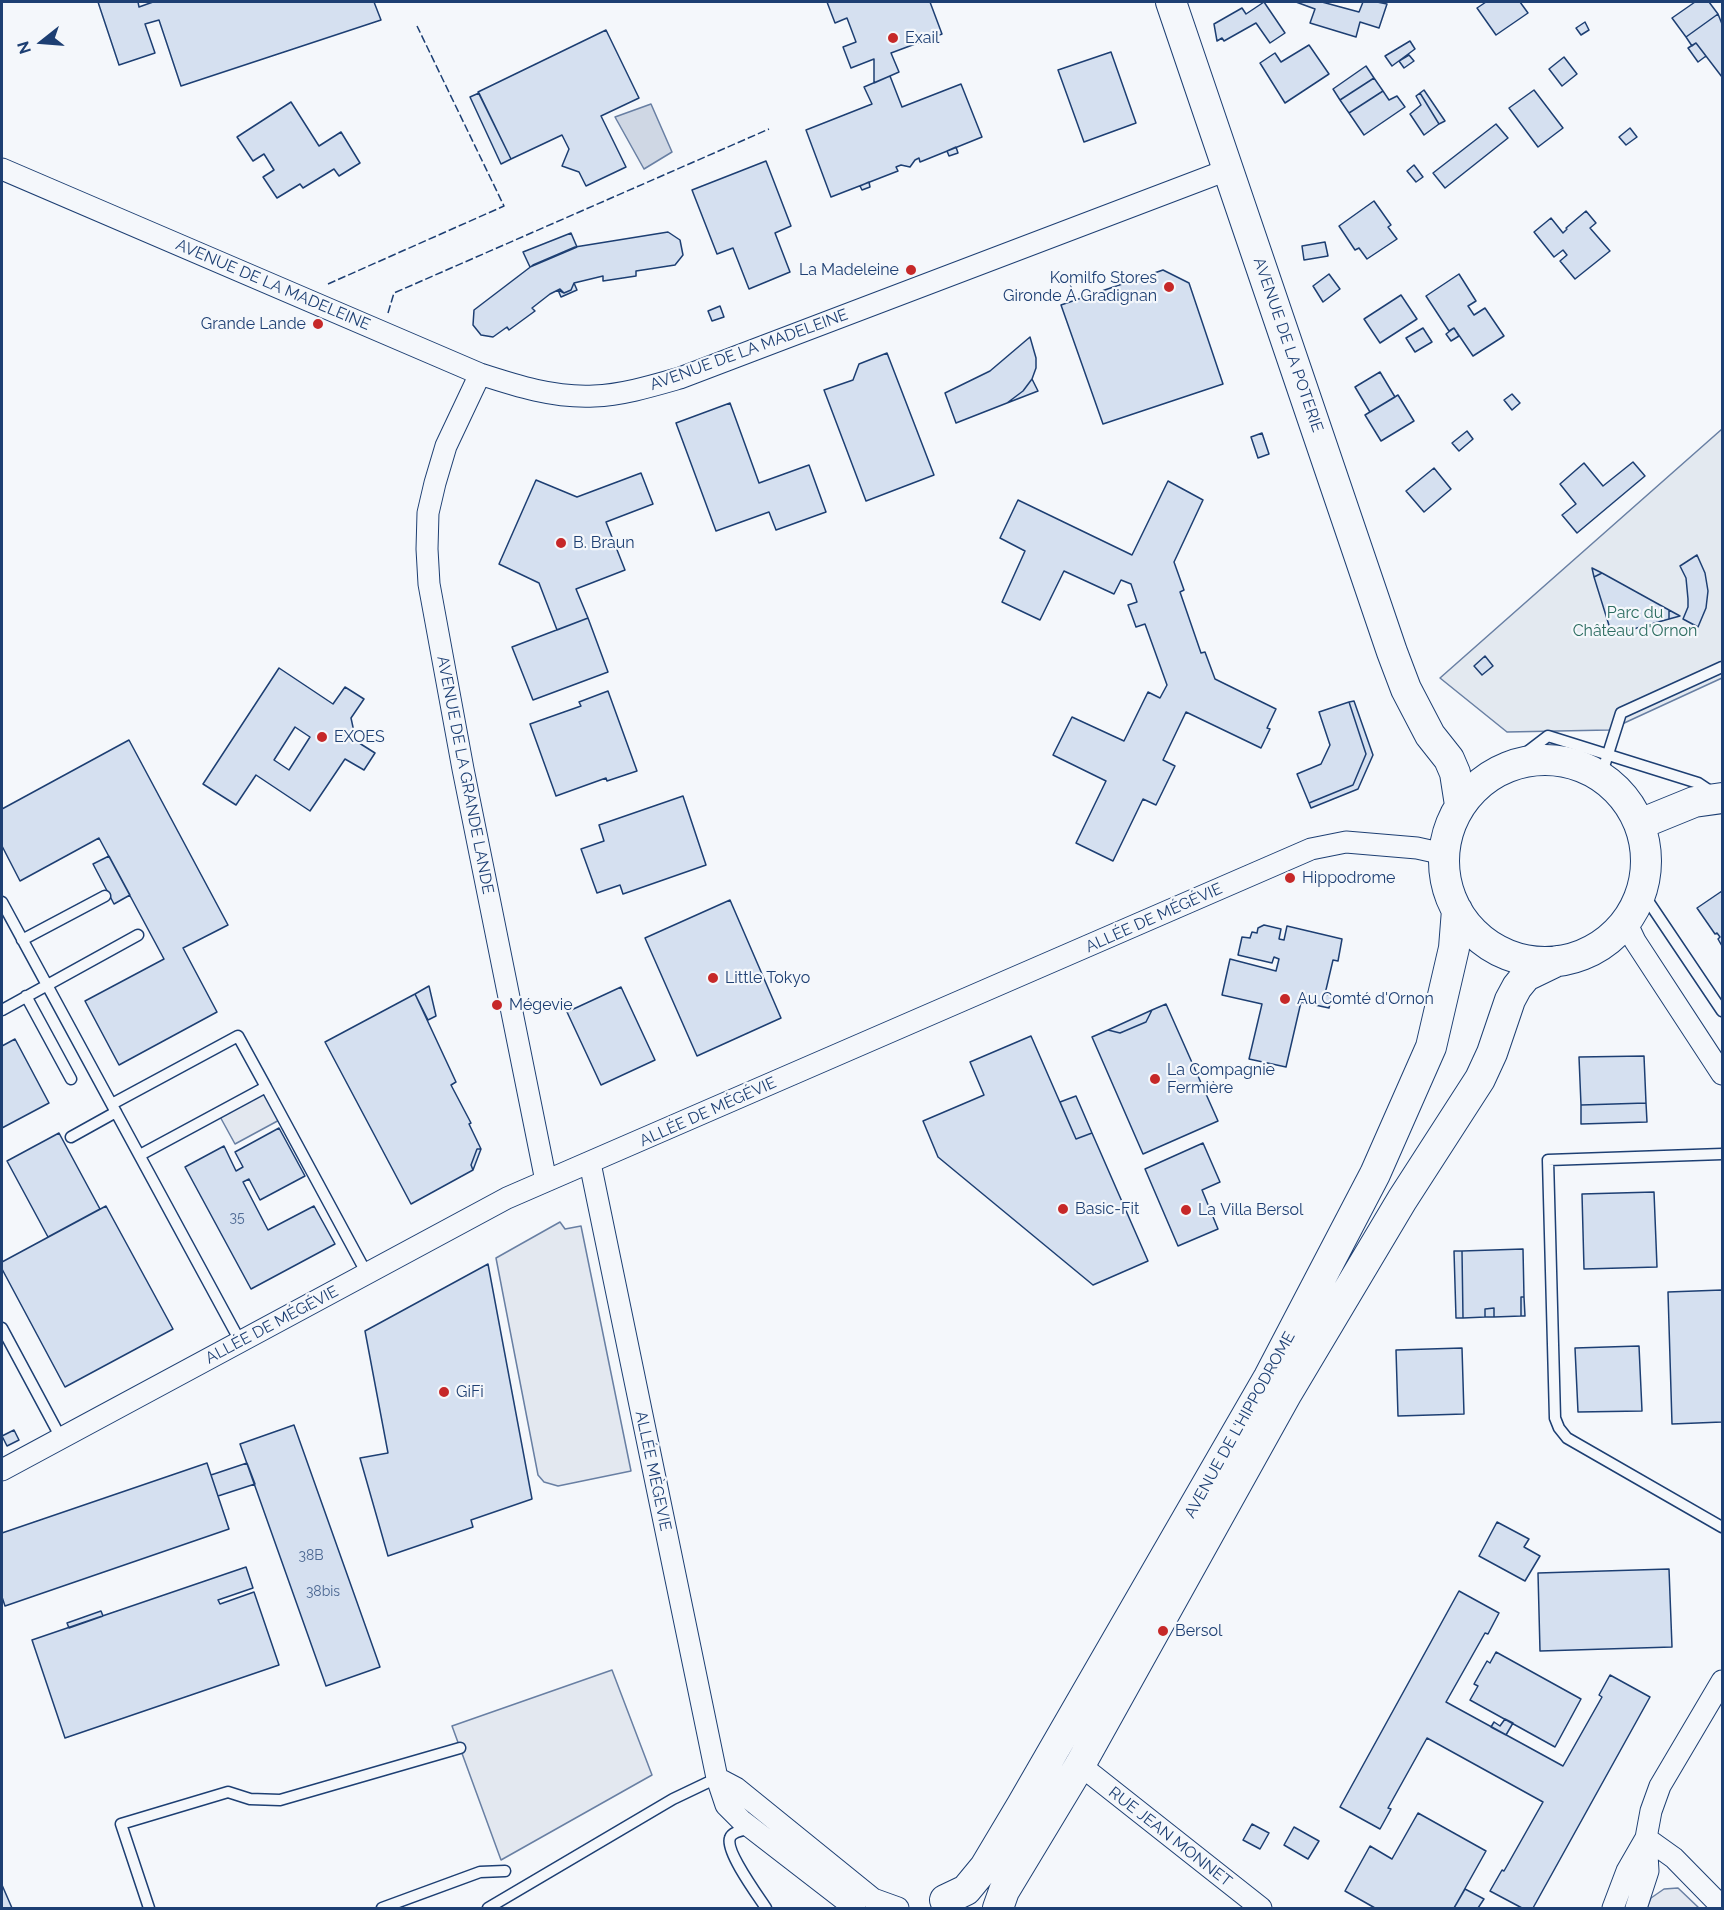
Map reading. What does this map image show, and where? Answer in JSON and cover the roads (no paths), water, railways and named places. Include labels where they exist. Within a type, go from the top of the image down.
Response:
[{"type":"main road","name":"AVENUE DE LA POTERIE","points":[[1178,4],[1227,170],[1406,689],[1430,735],[1449,759],[1455,773],[1460,805]]},
{"type":"main road","name":"AVENUE DE LA POTERIE","points":[[1406,689],[1471,759],[1489,765],[1508,766]]},
{"type":"main road","points":[[1529,760],[1557,760],[1584,767],[1604,765],[1640,825],[1645,841],[1647,858],[1642,892],[1635,908],[1612,937],[1595,949],[1577,957],[1557,962],[1527,960],[1498,951],[1468,926],[1457,910],[1444,873],[1446,837],[1460,805],[1480,782],[1508,766],[1529,760]]},
{"type":"main road","points":[[1640,825],[1694,802],[1722,798]]},
{"type":"main road","name":"AVENUE DE L'HIPPODROME","points":[[933,1904],[966,1890],[985,1867],[1269,1377],[1375,1174],[1431,1047],[1455,948],[1457,910]]},
{"type":"main road","name":"AVENUE DE L'HIPPODROME","points":[[998,1908],[1004,1891],[1080,1765],[1287,1393],[1402,1200],[1480,1079],[1517,987],[1526,976],[1557,962]]},
{"type":"main road","points":[[933,1904],[962,1901],[978,1908]]},
{"type":"street","name":"AVENUE DE LA MADELEINE","points":[[2,169],[480,374],[531,390],[594,396],[646,387],[680,378],[1227,170]]},
{"type":"street","name":"AVENUE DE LA GRANDE LANDE","points":[[480,374],[446,446],[435,483],[428,513],[429,584],[463,769],[546,1181]]},
{"type":"street","name":"ALLÉE DE MÉGÉVIE","points":[[2,1470],[507,1198],[1311,849],[1346,842],[1417,848],[1444,854]]},
{"type":"street","points":[[1626,922],[1648,961],[1722,1074]]},
{"type":"street","name":"ALLÉE MÈGEVIE","points":[[590,1163],[717,1778],[726,1805],[855,1908]]},
{"type":"street","points":[[1636,1908],[1648,1871],[1646,1838],[1651,1811],[1660,1786],[1722,1681]]},
{"type":"street","name":"RUE JEAN MONNET","points":[[1080,1765],[1261,1908]]},
{"type":"street","points":[[717,1778],[736,1788],[873,1899],[898,1908]]},
{"type":"street","points":[[1646,1838],[1674,1858],[1722,1907]]},
{"type":"street","points":[[1613,1908],[1627,1871],[1646,1838]]},
{"type":"lane","points":[[1722,667],[1621,713],[1604,765],[1698,783],[1722,798]]},
{"type":"lane","points":[[1642,892],[1722,1011]]},
{"type":"lane","points":[[22,940],[105,896]]},
{"type":"lane","points":[[2,902],[6,919],[22,940],[47,985],[240,1341]]},
{"type":"lane","points":[[2,1010],[138,935]]},
{"type":"lane","points":[[26,996],[71,1079]]},
{"type":"lane","points":[[71,1137],[114,1108],[238,1036],[367,1274]]},
{"type":"lane","points":[[140,1155],[266,1087]]},
{"type":"lane","points":[[1722,1154],[1548,1160],[1555,1418],[1559,1428],[1567,1438],[1722,1527]]},
{"type":"lane","points":[[2,1328],[61,1438]]},
{"type":"lane","points":[[149,1908],[121,1824],[228,1792],[250,1799],[280,1800],[460,1748]]},
{"type":"lane","points":[[488,1908],[673,1798],[717,1778]]},
{"type":"lane","points":[[752,1828],[733,1833],[730,1844],[736,1859],[766,1908]]},
{"type":"lane","points":[[382,1908],[480,1872],[505,1871]]},
{"type":"place","name":"Exail","points":[[893,38]]},
{"type":"place","name":"La Madeleine","points":[[911,270]]},
{"type":"place","name":"Komilfo Stores Gironde À Gradignan","points":[[1169,287]]},
{"type":"place","name":"Grande Lande","points":[[318,324]]},
{"type":"place","name":"B. Braun","points":[[561,543]]},
{"type":"place","name":"EXOES","points":[[322,737]]},
{"type":"place","name":"Hippodrome","points":[[1290,878]]},
{"type":"place","name":"Little Tokyo","points":[[713,978]]},
{"type":"place","name":"Au Comté d'Ornon","points":[[1285,999]]},
{"type":"place","name":"Mégevie","points":[[497,1005]]},
{"type":"place","name":"La Compagnie Fermière","points":[[1155,1079]]},
{"type":"place","name":"Basic-Fit","points":[[1063,1209]]},
{"type":"place","name":"La Villa Bersol","points":[[1186,1210]]},
{"type":"place","name":"GiFi","points":[[444,1392]]},
{"type":"place","name":"Bersol","points":[[1163,1631]]},
{"type":"park label","name":"Parc du Château d'Ornon","points":[[1635,622]]}]
